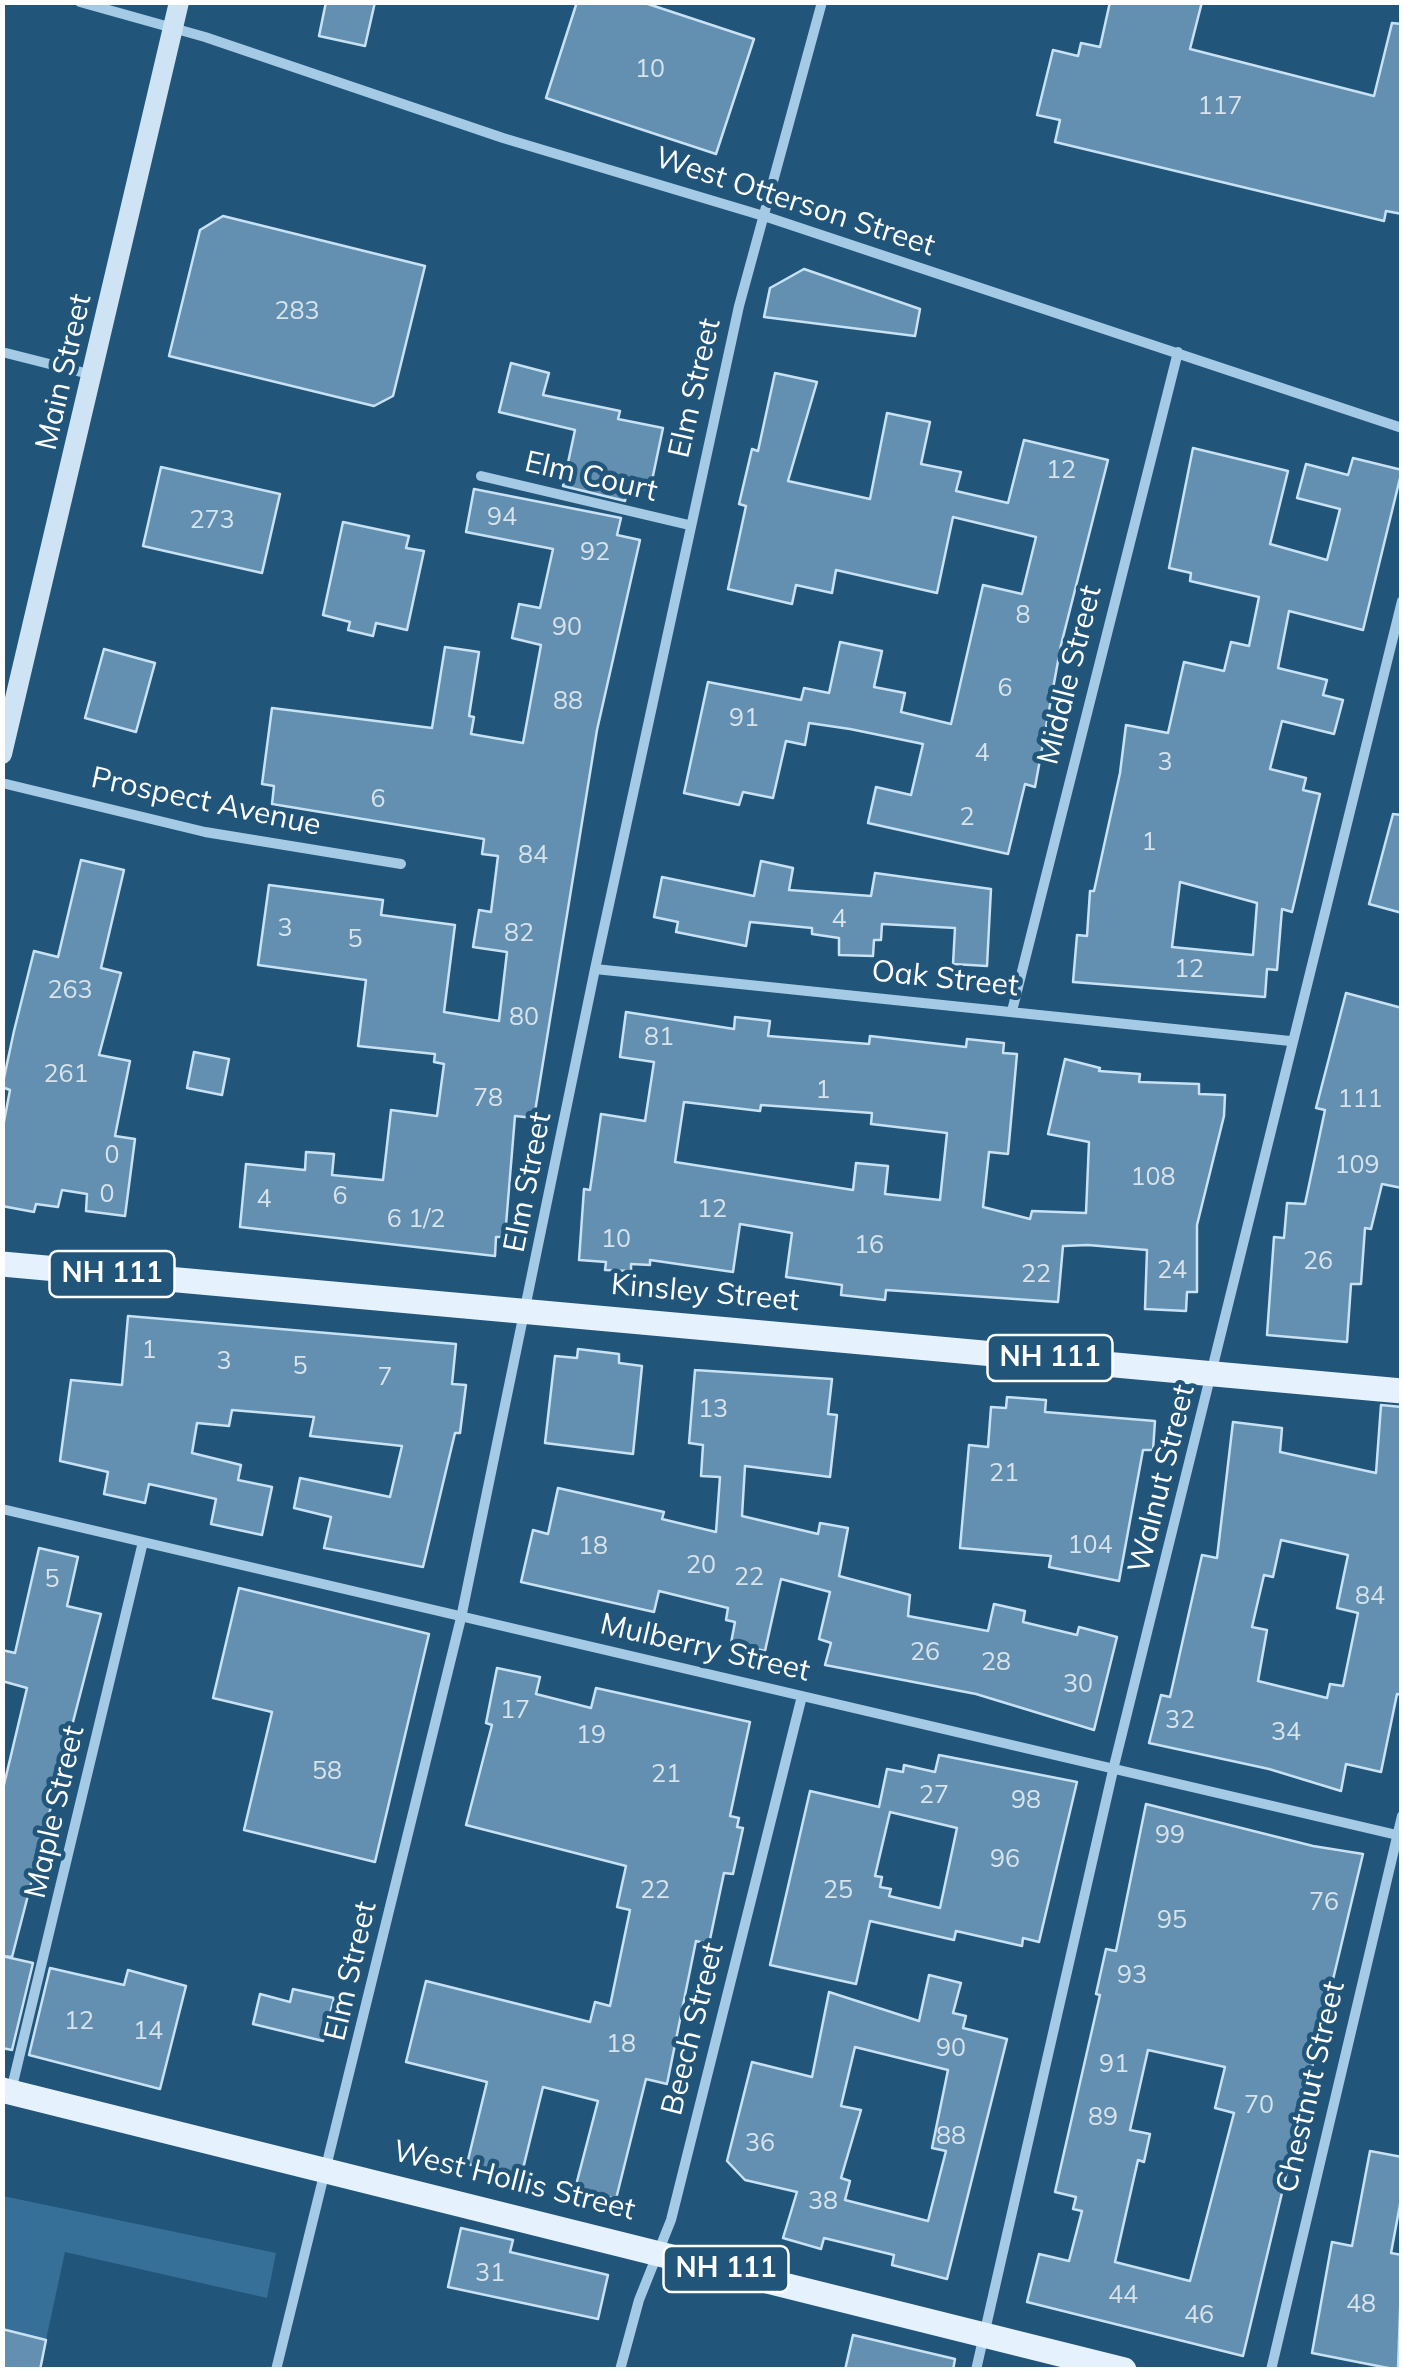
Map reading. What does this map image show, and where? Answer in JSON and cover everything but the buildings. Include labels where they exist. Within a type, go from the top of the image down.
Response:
[{"type":"main road","name":"Main Street","points":[[2,754],[179,2]]},
{"type":"main road","name":"Kinsley Street","points":[[2,1264],[527,1308],[1402,1391]]},
{"type":"main road","name":"West Hollis Street","points":[[7,2091],[329,2168],[1124,2370]]},
{"type":"street","name":"West Otterson Street","points":[[80,2],[173,27],[474,129],[767,217],[1402,428]]},
{"type":"street","name":"Elm Street","points":[[276,2370],[329,2168],[461,1618],[595,969],[739,306],[767,217],[822,2]]},
{"type":"street","points":[[2,352],[94,375]]},
{"type":"street","name":"Middle Street","points":[[1012,1011],[1178,352]]},
{"type":"street","name":"Elm Court","points":[[481,476],[690,526]]},
{"type":"street","name":"Walnut Street","points":[[976,2370],[1114,1766],[1214,1373],[1290,1040],[1402,601]]},
{"type":"street","name":"Prospect Avenue","points":[[2,782],[205,832],[402,864]]},
{"type":"street","name":"Oak Street","points":[[595,969],[1290,1040]]},
{"type":"street","name":"Mulberry Street","points":[[2,1509],[1397,1835]]},
{"type":"street","name":"Maple Street","points":[[7,2091],[144,1542]]},
{"type":"street","name":"Beech Street","points":[[620,2370],[638,2300],[671,2220],[802,1696]]},
{"type":"street","name":"Chestnut Street","points":[[1271,2370],[1402,1816]]},
{"type":"shaded area","points":[[3,2196],[276,2253],[267,2298],[65,2252],[46,2340],[3,2329]]}]
